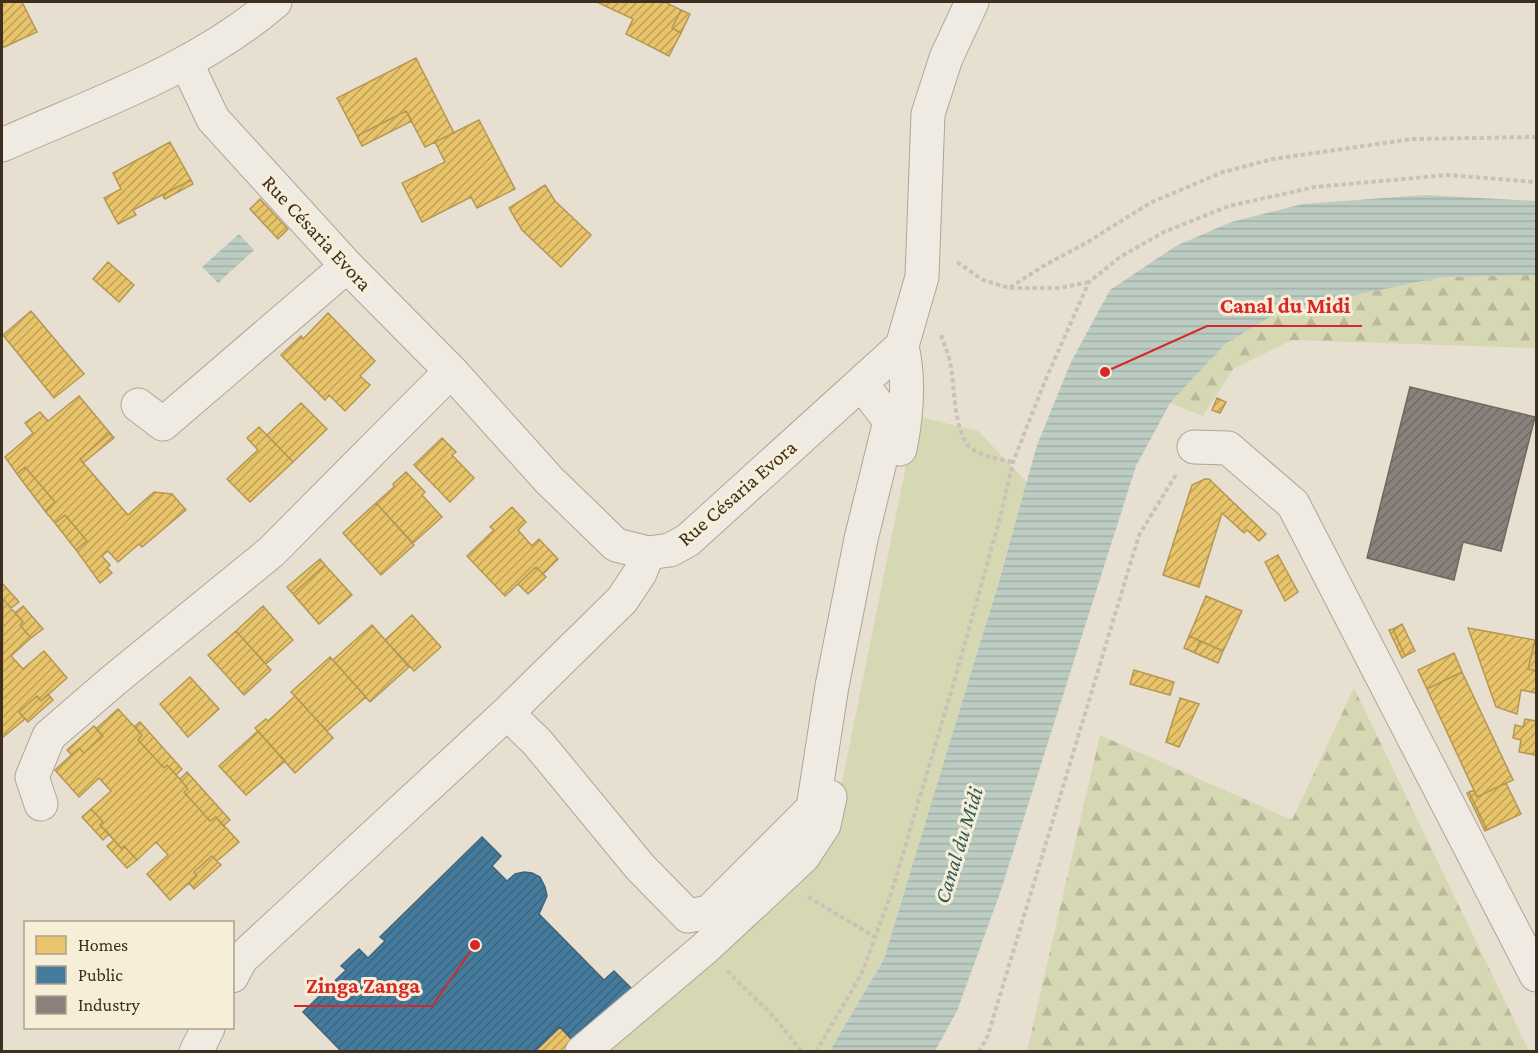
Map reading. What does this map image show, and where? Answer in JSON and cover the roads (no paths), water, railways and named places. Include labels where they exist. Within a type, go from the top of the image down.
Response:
[{"type":"street","points":[[2,145],[189,62],[257,17],[275,2]]},
{"type":"street","points":[[582,1052],[704,949],[803,857],[824,825],[906,422],[908,370],[902,346],[922,277],[928,114],[946,58],[972,2]]},
{"type":"street","name":"Rue Césaria Evora","points":[[189,62],[193,77],[213,119],[347,266],[451,371],[549,480],[616,545],[648,554],[670,550],[688,540],[902,346]]},
{"type":"street","points":[[138,405],[163,424],[347,266]]},
{"type":"street","points":[[41,804],[32,777],[49,736],[271,552],[451,371]]},
{"type":"street","points":[[507,713],[537,742],[640,867],[688,916],[709,912],[813,808],[832,686],[861,539],[890,421],[861,383]]},
{"type":"street","points":[[1194,447],[1228,448],[1293,504],[1536,975]]},
{"type":"street","points":[[234,972],[240,959],[507,713],[622,600],[640,573],[648,554]]},
{"type":"street","points":[[196,1052],[208,1029]]},
{"type":"water","points":[[1424,195],[1536,201],[1536,275],[1442,277],[1280,311],[1225,344],[1170,403],[1136,466],[1000,893],[957,1011],[935,1051],[830,1051],[884,959],[999,581],[1037,445],[1071,362],[1110,290],[1176,246],[1231,222],[1303,204]]},
{"type":"water","points":[[239,234],[254,250],[218,283],[202,267]]},
{"type":"place","name":"Canal du Midi","points":[[1105,372]]},
{"type":"place","name":"Zinga Zanga","points":[[475,945]]}]
